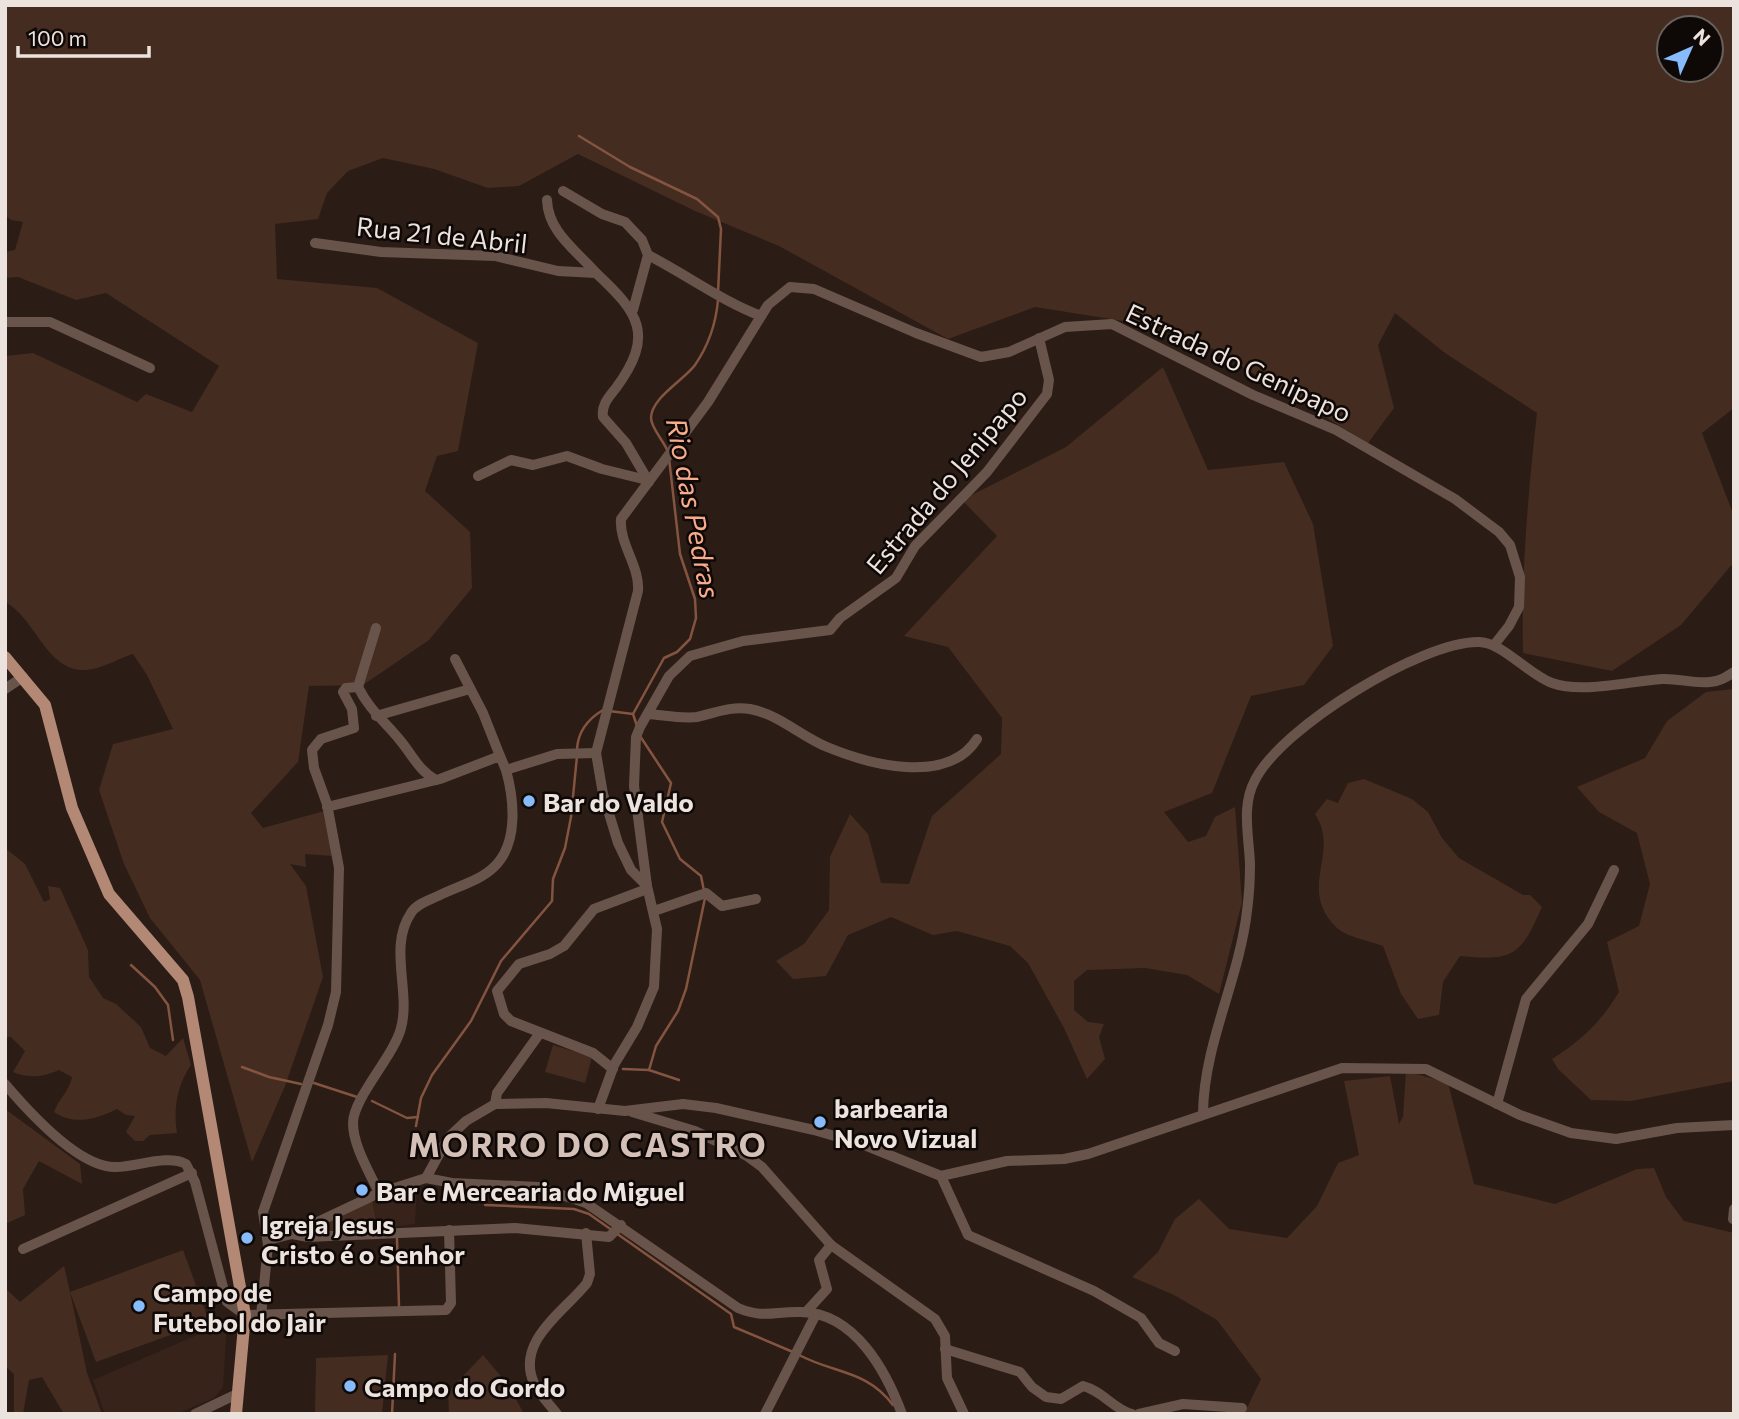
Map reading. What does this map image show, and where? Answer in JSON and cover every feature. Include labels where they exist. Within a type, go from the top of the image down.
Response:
[{"type":"main road","points":[[5,657],[39,695],[51,720],[72,808],[109,894],[183,980],[214,1131],[245,1315],[236,1414]]},
{"type":"street","points":[[563,191],[602,214],[625,222],[635,229],[648,255],[697,281],[715,296],[761,316]]},
{"type":"street","points":[[547,200],[547,215],[552,225],[633,310]]},
{"type":"street","name":"Rua 21 de Abril","points":[[315,243],[381,252],[495,256],[558,271],[596,273]]},
{"type":"street","points":[[648,255],[633,310],[639,335],[636,350],[631,365],[602,410],[608,424],[626,443],[648,481]]},
{"type":"street","name":"Estrada do Genipapo","points":[[647,888],[631,870],[618,843],[603,794],[596,752],[638,591],[639,581],[621,530],[621,519],[708,402],[761,316],[782,292],[802,287],[967,354],[991,357],[1081,324],[1112,324],[1130,330],[1244,390],[1336,430],[1463,505],[1499,532],[1516,556],[1520,577],[1519,607],[1510,626],[1494,645]]},
{"type":"street","points":[[5,322],[50,322],[150,368]]},
{"type":"street","name":"Estrada do Jenipapo","points":[[598,1109],[613,1069],[654,987],[657,949],[654,911],[647,888],[634,786],[636,737],[668,677],[690,656],[743,641],[830,629],[840,618],[896,578],[915,546],[987,472],[1047,394],[1049,380],[1039,338]]},
{"type":"street","points":[[478,476],[511,460],[533,465],[567,456],[648,481]]},
{"type":"street","points":[[376,628],[358,687],[376,716],[399,739],[421,769],[436,780]]},
{"type":"street","points":[[1203,1113],[1206,1069],[1232,985],[1247,915],[1250,868],[1247,807],[1249,795],[1259,772],[1297,731],[1348,696],[1436,650],[1481,642],[1494,645],[1531,673],[1564,687],[1664,679],[1705,683],[1723,680],[1734,673]]},
{"type":"street","points":[[379,1193],[357,1141],[353,1121],[402,1026],[404,998],[400,952],[409,916],[418,906],[485,873],[500,859],[512,826],[512,791],[506,770],[455,659]]},
{"type":"street","points":[[5,689],[23,677]]},
{"type":"street","points":[[261,1317],[268,1240],[263,1212],[328,1025],[336,992],[339,868],[312,750],[321,739],[354,728],[352,709],[342,692],[346,688],[358,687]]},
{"type":"street","points":[[376,716],[470,689]]},
{"type":"street","points":[[648,714],[696,717],[718,710],[749,709],[782,719],[826,746],[907,767],[930,765],[961,756],[977,739]]},
{"type":"street","points":[[506,770],[557,754],[596,752]]},
{"type":"street","points":[[327,807],[436,780],[500,756]]},
{"type":"street","points":[[1497,1104],[1527,999],[1588,924],[1614,870]]},
{"type":"street","points":[[613,1069],[593,1053],[507,1018],[497,995],[499,987],[522,962],[550,954],[564,946],[579,923],[594,909],[647,888]]},
{"type":"street","points":[[654,911],[706,893],[722,906],[756,899]]},
{"type":"street","points":[[495,1104],[497,1093],[540,1033]]},
{"type":"street","points":[[625,1111],[683,1104],[725,1110],[862,1144],[941,1176],[1007,1161],[1064,1159],[1088,1154],[1333,1070],[1353,1067],[1426,1069],[1497,1104],[1561,1130],[1606,1139],[1677,1128],[1734,1125]]},
{"type":"street","points":[[5,1084],[33,1116],[96,1164],[116,1167],[176,1161],[186,1164],[192,1173],[227,1302],[245,1315],[261,1317],[446,1310],[450,1303],[449,1230]]},
{"type":"street","points":[[426,1178],[448,1138],[466,1121],[495,1104],[545,1103],[625,1111],[686,1127],[747,1156],[762,1167],[831,1245],[935,1319],[943,1330],[947,1378],[964,1414]]},
{"type":"street","points":[[23,1249],[192,1173]]},
{"type":"street","points":[[941,1176],[969,1236],[1094,1291],[1141,1318],[1156,1340],[1175,1351]]},
{"type":"street","points":[[304,1232],[379,1193],[426,1178],[452,1183],[514,1185],[556,1191],[586,1203],[621,1225],[738,1308],[763,1316],[811,1313],[842,1328],[874,1356],[902,1414]]},
{"type":"street","points":[[268,1240],[304,1232],[515,1228],[609,1237],[621,1225]]},
{"type":"street","points":[[556,1414],[535,1386],[531,1376],[531,1355],[546,1325],[587,1283],[590,1274],[586,1233]]},
{"type":"street","points":[[765,1414],[811,1313],[827,1289],[819,1260],[831,1245]]},
{"type":"street","points":[[944,1349],[1020,1372],[1032,1387],[1046,1397],[1061,1399],[1083,1386],[1098,1391],[1119,1408],[1132,1414]]},
{"type":"street","points":[[195,1414],[237,1394]]},
{"type":"street","points":[[1139,1414],[1183,1404],[1242,1408]]},
{"type":"shaded area","points":[[5,5],[1734,5],[1734,408],[1702,433],[1734,516],[1734,562],[1681,625],[1612,671],[1523,653],[1526,533],[1537,413],[1445,353],[1395,313],[1378,345],[1394,408],[1368,443],[1213,349],[1155,326],[1035,307],[948,339],[779,246],[695,211],[578,154],[519,186],[488,188],[434,169],[383,158],[348,171],[327,193],[318,219],[275,224],[277,279],[377,288],[478,343],[458,451],[437,456],[425,491],[470,532],[472,588],[429,640],[363,685],[309,686],[298,762],[251,813],[263,828],[328,810],[333,856],[305,854],[306,867],[290,864],[306,886],[323,977],[285,1086],[252,1162],[200,980],[150,918],[124,864],[99,790],[113,744],[173,729],[147,675],[133,654],[92,669],[72,668],[51,654],[25,620],[5,602],[5,356],[33,353],[137,402],[146,394],[192,412],[219,366],[106,293],[76,300],[18,277],[5,278],[5,252],[15,250],[23,222],[11,220],[5,215]]},
{"type":"shaded area","points":[[1163,367],[1208,470],[1284,462],[1313,524],[1333,646],[1304,685],[1251,696],[1212,793],[1164,812],[1188,842],[1206,836],[1215,817],[1235,807],[1242,902],[1219,994],[1187,975],[1145,968],[1087,970],[1074,981],[1074,1010],[1088,1022],[1104,1024],[1099,1037],[1105,1059],[1087,1079],[1064,1028],[1028,963],[1010,946],[957,931],[933,935],[891,917],[848,935],[826,976],[793,979],[776,961],[804,944],[829,910],[830,857],[850,814],[868,834],[881,883],[909,884],[932,816],[1001,754],[1002,718],[948,647],[904,636],[997,536],[962,500],[1066,447]]},
{"type":"shaded area","points":[[1734,689],[1734,1081],[1631,1101],[1591,1100],[1558,1069],[1552,1059],[1590,1030],[1619,992],[1607,942],[1639,926],[1650,884],[1637,833],[1599,812],[1577,787],[1645,758],[1667,721],[1706,692]]},
{"type":"shaded area","points":[[1364,779],[1412,799],[1428,812],[1442,838],[1459,858],[1523,895],[1530,895],[1542,907],[1527,936],[1513,952],[1492,957],[1460,956],[1443,982],[1439,1015],[1418,1019],[1401,994],[1383,946],[1341,931],[1325,913],[1320,899],[1324,843],[1322,829],[1315,814],[1327,799],[1338,803],[1348,783]]},
{"type":"shaded area","points":[[5,848],[25,864],[44,902],[50,899],[48,886],[60,888],[88,950],[89,977],[103,998],[116,1004],[141,1027],[150,1048],[166,1056],[183,1038],[191,1065],[177,1098],[177,1133],[150,1135],[143,1141],[135,1141],[126,1132],[135,1116],[126,1115],[117,1109],[86,1120],[69,1119],[54,1112],[72,1077],[59,1070],[36,1076],[13,1072],[25,1051],[11,1037],[5,1037]]},
{"type":"shaded area","points":[[553,1045],[592,1057],[585,1083],[545,1072]]},
{"type":"shaded area","points":[[1406,1071],[1448,1083],[1474,1184],[1555,1204],[1637,1169],[1654,1168],[1666,1197],[1684,1221],[1734,1233],[1734,1414],[1244,1414],[1261,1379],[1217,1320],[1174,1295],[1132,1277],[1158,1252],[1175,1219],[1199,1199],[1229,1229],[1287,1238],[1317,1206],[1338,1163],[1359,1155],[1344,1081],[1390,1076],[1399,1124],[1403,1117]]},
{"type":"shaded area","points":[[5,1109],[80,1164],[82,1184],[39,1161],[23,1189],[25,1215],[5,1224]]},
{"type":"shaded area","points":[[417,1187],[415,1224],[377,1229],[373,1202]]},
{"type":"shaded area","points":[[372,1199],[378,1233],[308,1237],[304,1227]]},
{"type":"shaded area","name":"Campo de Futebol do Jair","points":[[183,1250],[209,1321],[96,1362],[70,1292]]},
{"type":"shaded area","points":[[64,1266],[87,1373],[102,1414],[64,1414],[42,1377],[29,1380],[23,1414],[14,1414],[14,1374],[5,1366],[5,1288],[20,1302]]},
{"type":"shaded area","points":[[227,1322],[223,1387],[214,1398],[176,1414],[105,1414],[93,1380]]},
{"type":"shaded area","name":"Campo do Gordo","points":[[388,1355],[382,1414],[315,1414],[316,1358]]},
{"type":"shaded area","points":[[483,1355],[509,1386],[524,1414],[449,1414],[448,1392]]},
{"type":"waterway","name":"Rio das Pedras","points":[[579,136],[630,167],[697,199],[718,217],[721,229],[718,293]]},
{"type":"waterway","name":"Rio das Pedras","points":[[668,452],[653,426],[652,411],[662,396],[690,371],[700,358],[711,334],[718,300]]},
{"type":"waterway","name":"Rio das Pedras","points":[[637,726],[633,714],[664,658],[677,652],[690,639],[696,618],[695,599],[680,554],[669,458]]},
{"type":"waterway","name":"Rio das Pedras","points":[[577,749],[585,726],[603,710]]},
{"type":"waterway","name":"Rio das Pedras","points":[[609,711],[633,714]]},
{"type":"waterway","name":"Rio das Pedras","points":[[640,736],[671,783],[662,822],[680,859],[701,876],[704,891]]},
{"type":"waterway","name":"Rio das Pedras","points":[[416,1126],[421,1098],[432,1075],[471,1021],[501,961],[552,901],[553,879],[565,848],[571,817],[577,756]]},
{"type":"waterway","name":"Rio das Pedras","points":[[649,1070],[656,1046],[678,1011],[686,989],[705,898]]},
{"type":"waterway","points":[[131,965],[155,987],[168,1005],[173,1040]]},
{"type":"waterway","points":[[242,1067],[269,1077],[301,1084]]},
{"type":"waterway","name":"Rio das Pedras","points":[[623,1069],[649,1070],[679,1080]]},
{"type":"waterway","points":[[314,1083],[357,1097]]},
{"type":"waterway","points":[[372,1101],[407,1118],[418,1117]]},
{"type":"waterway","points":[[485,1205],[574,1209],[589,1214],[731,1314],[734,1327],[793,1352]]},
{"type":"waterway","name":"Rio das Pedras","points":[[397,1239],[399,1306]]},
{"type":"waterway","name":"Rio das Pedras","points":[[392,1414],[395,1354]]},
{"type":"waterway","points":[[799,1355],[861,1379],[872,1385],[893,1405]]},
{"type":"place","name":"Bar do Valdo","points":[[529,801]]},
{"type":"place","name":"barbearia Novo Vizual","points":[[820,1122]]},
{"type":"place","name":"Bar e Mercearia do Miguel","points":[[362,1190]]},
{"type":"place","name":"Igreja Jesus Cristo é o Senhor","points":[[247,1238]]},
{"type":"place","name":"Campo de Futebol do Jair","points":[[139,1306]]},
{"type":"place","name":"Campo do Gordo","points":[[350,1386]]},
{"type":"district","name":"MORRO DO CASTRO","points":[[588,1143]]}]
